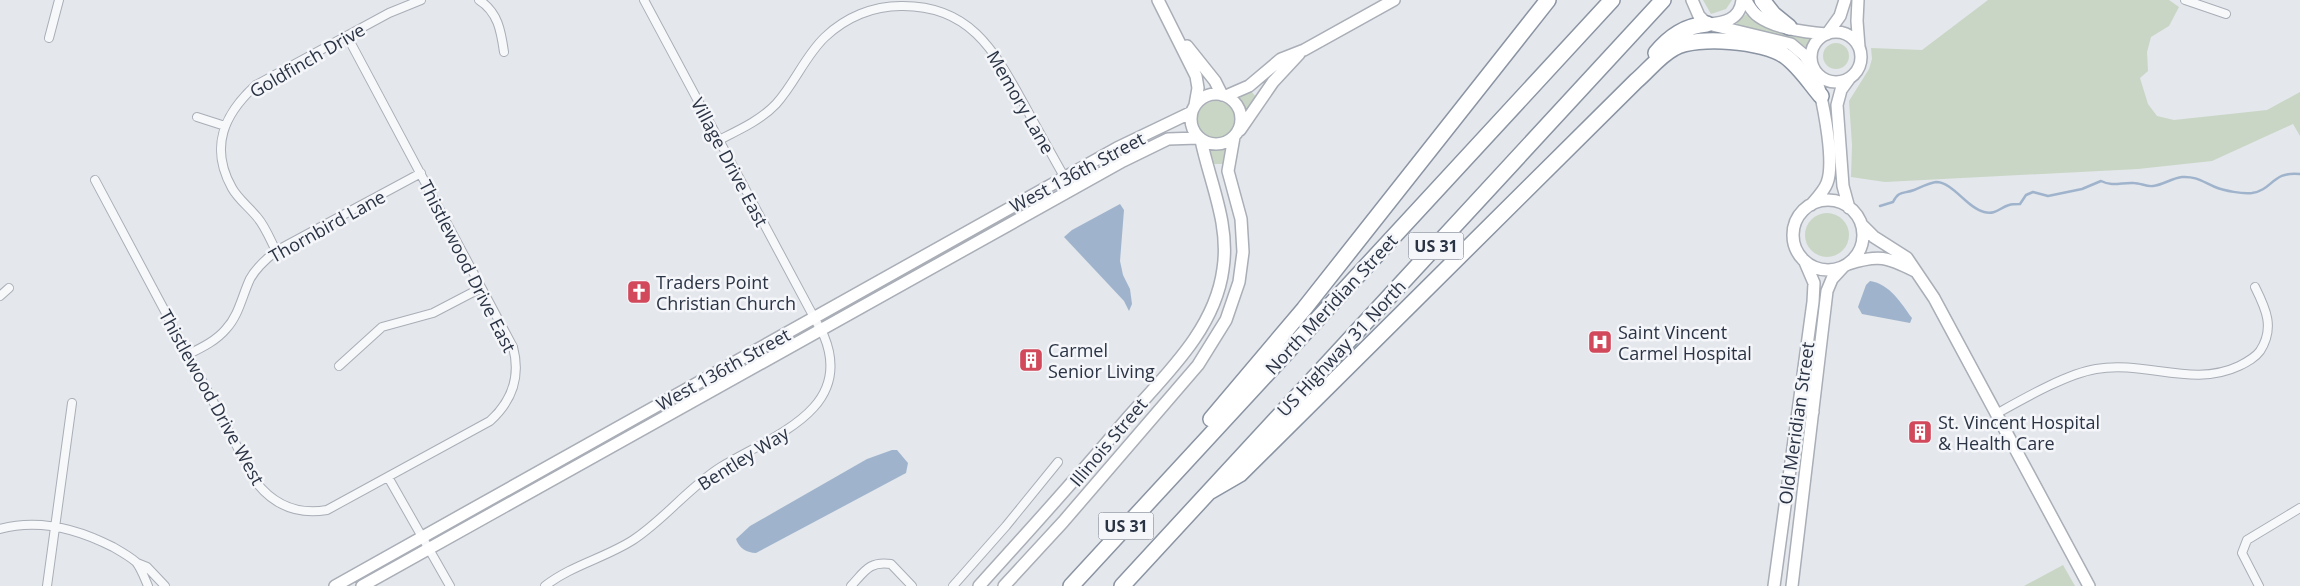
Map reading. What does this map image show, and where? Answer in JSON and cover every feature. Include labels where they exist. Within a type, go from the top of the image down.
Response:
[{"type":"highway","points":[[1511,46],[1537,0]]},
{"type":"highway","points":[[1181,467],[1211,419],[1292,324],[1548,0]]},
{"type":"highway","name":"North Meridian Street","points":[[1071,586],[1612,0]]},
{"type":"highway","name":"US Highway 31 North","points":[[1122,586],[1663,0]]},
{"type":"highway","points":[[1762,0],[1773,14],[1789,27]]},
{"type":"highway","points":[[1636,81],[1670,38],[1690,26],[1707,24]]},
{"type":"highway","points":[[1209,492],[1240,474],[1636,81],[1674,48],[1691,43],[1719,40],[1782,54],[1793,62],[1821,96]]},
{"type":"street","points":[[48,38],[59,0]]},
{"type":"street","name":"Goldfinch Drive","points":[[276,250],[258,218],[236,194],[226,176],[221,141],[230,113],[242,97],[256,85],[401,7],[421,0]]},
{"type":"street","points":[[478,0],[493,13],[501,30],[504,52]]},
{"type":"street","name":"Village Drive East","points":[[644,0],[817,323]]},
{"type":"street","points":[[1158,0],[1198,82],[1191,125],[1200,139],[1209,144],[1220,144],[1236,135],[1273,82],[1302,51]]},
{"type":"street","points":[[1193,109],[1206,96],[1224,96],[1249,86],[1282,59],[1302,51],[1394,0]]},
{"type":"street","points":[[1692,0],[1699,16],[1707,24],[1791,44],[1804,55],[1818,75],[1830,82],[1850,78]]},
{"type":"street","points":[[1707,24],[1726,21],[1735,17],[1744,0],[1757,16],[1789,27],[1826,34],[1844,34],[1854,40],[1859,49]]},
{"type":"street","points":[[1846,0],[1840,16],[1826,34],[1819,38],[1811,51],[1813,68],[1826,120],[1829,176],[1826,187],[1800,215],[1793,230],[1795,246],[1805,262],[1821,270],[1833,270],[1865,258],[1884,257],[1915,271]]},
{"type":"street","points":[[1858,0],[1857,21],[1860,62],[1855,74],[1840,90],[1837,105],[1842,179],[1849,208],[1874,237],[1907,258],[1934,298],[2089,586]]},
{"type":"street","points":[[2185,0],[2226,14]]},
{"type":"street","name":"Memory Lane","points":[[719,140],[751,124],[769,111],[782,96],[817,46],[841,24],[860,14],[877,9],[915,6],[940,12],[958,20],[974,30],[988,45],[1003,66],[1071,189]]},
{"type":"street","name":"Thistlewood Drive East","points":[[347,36],[509,338],[515,356],[516,375],[510,396],[506,405],[490,421],[388,477]]},
{"type":"street","points":[[1179,40],[1215,81],[1224,96],[1235,103],[1240,111],[1242,120],[1236,135]]},
{"type":"street","name":"West 136th Street","points":[[335,586],[425,543],[817,323],[1118,148],[1193,109]]},
{"type":"street","points":[[197,117],[225,126]]},
{"type":"street","name":"Illinois Street","points":[[1004,586],[1064,522],[1198,365],[1226,320],[1239,282],[1243,252],[1240,219],[1228,171],[1236,135]]},
{"type":"street","name":"West 136th Street","points":[[817,323],[1168,139],[1200,139]]},
{"type":"street","name":"Illinois Street","points":[[979,586],[1101,450],[1193,341],[1209,315],[1222,281],[1225,242],[1222,218],[1200,139]]},
{"type":"street","name":"Thornbird Lane","points":[[187,355],[212,341],[226,330],[241,302],[250,278],[276,250],[421,174]]},
{"type":"street","name":"Thistlewood Drive West","points":[[95,180],[256,482],[273,500],[297,510],[315,512],[327,510],[388,477]]},
{"type":"street","points":[[1811,205],[1830,201],[1849,208]]},
{"type":"street","points":[[1845,265],[1860,249],[1862,239],[1861,224]]},
{"type":"street","name":"Old Meridian Street","points":[[1774,586],[1803,369],[1812,318],[1813,278],[1805,262]]},
{"type":"street","name":"Old Meridian Street","points":[[1792,586],[1828,292],[1832,279],[1845,265]]},
{"type":"street","points":[[1996,414],[2064,380],[2094,369],[2128,366],[2201,376],[2222,373],[2248,362],[2258,354],[2264,345],[2269,326],[2267,312],[2255,287]]},
{"type":"street","points":[[0,296],[9,288]]},
{"type":"street","points":[[339,366],[382,326],[433,313],[481,288]]},
{"type":"street","name":"Bentley Way","points":[[546,586],[569,570],[634,540],[721,467],[791,428],[804,418],[815,407],[828,384],[830,366],[828,347],[817,323]]},
{"type":"street","points":[[1803,369],[1807,375],[1808,398],[1814,414]]},
{"type":"street","points":[[47,586],[72,403]]},
{"type":"street","points":[[953,586],[1006,526],[1058,462]]},
{"type":"street","points":[[388,477],[450,586]]},
{"type":"street","points":[[2259,586],[2242,553],[2247,540],[2300,508]]},
{"type":"street","points":[[0,529],[35,525],[55,527],[95,538],[147,567],[165,586]]},
{"type":"street","name":"West 136th Street","points":[[362,586],[425,543]]},
{"type":"street","points":[[1777,560],[1795,562]]},
{"type":"street","points":[[851,586],[870,565],[880,562],[891,564],[912,586]]},
{"type":"street","points":[[137,563],[148,586]]},
{"type":"green space","points":[[1703,0],[1732,0],[1726,9],[1711,14]]},
{"type":"green space","points":[[1988,0],[2169,0],[2179,7],[2169,26],[2151,37],[2147,52],[2148,71],[2140,78],[2148,104],[2157,116],[2174,120],[2267,110],[2300,92],[2300,136],[2293,124],[2212,161],[2138,169],[1885,182],[1851,177],[1852,145],[1849,101],[1869,69],[1872,59],[1871,48],[1922,50]]},
{"type":"green space","points":[[1746,14],[1766,26],[1812,38],[1809,49],[1791,39],[1735,25]]},
{"type":"green space","points":[[1836,43],[1845,47],[1849,56],[1845,65],[1836,69],[1827,65],[1823,56],[1827,47]]},
{"type":"green space","points":[[1250,90],[1257,98],[1245,113],[1242,105],[1235,97]]},
{"type":"green space","points":[[1216,101],[1229,107],[1235,120],[1229,133],[1216,139],[1203,133],[1197,120],[1203,107]]},
{"type":"green space","points":[[1227,147],[1223,164],[1212,164],[1208,148]]},
{"type":"green space","points":[[1831,213],[1843,219],[1848,226],[1848,244],[1843,251],[1836,256],[1823,257],[1815,254],[1808,247],[1805,231],[1808,223],[1815,216]]},
{"type":"green space","points":[[2063,565],[2075,586],[2024,586]]},
{"type":"water","points":[[1120,204],[1124,210],[1120,261],[1123,275],[1130,289],[1132,304],[1129,311],[1124,301],[1064,237],[1072,230]]},
{"type":"water","points":[[1870,281],[1883,286],[1899,300],[1912,318],[1910,323],[1862,314],[1858,307],[1866,285]]},
{"type":"water","points":[[897,450],[908,463],[906,473],[756,553],[744,549],[737,542],[736,539],[750,526],[867,459]]},
{"type":"waterway","points":[[1880,206],[1893,202],[1900,194],[1936,182],[1948,186],[1972,206],[1988,213],[1995,212],[2006,206],[2020,204],[2026,195],[2033,192],[2048,196],[2082,189],[2101,181],[2110,184],[2134,183],[2151,186],[2187,177],[2195,178],[2224,190],[2252,193],[2259,191],[2284,175],[2300,174]]},
{"type":"place","name":"Traders Point Christian Church","points":[[639,292]]},
{"type":"place","name":"Saint Vincent Carmel Hospital","points":[[1600,342]]},
{"type":"place","name":"Carmel Senior Living","points":[[1031,360]]},
{"type":"place","name":"St. Vincent Hospital & Health Care","points":[[1920,432]]}]
